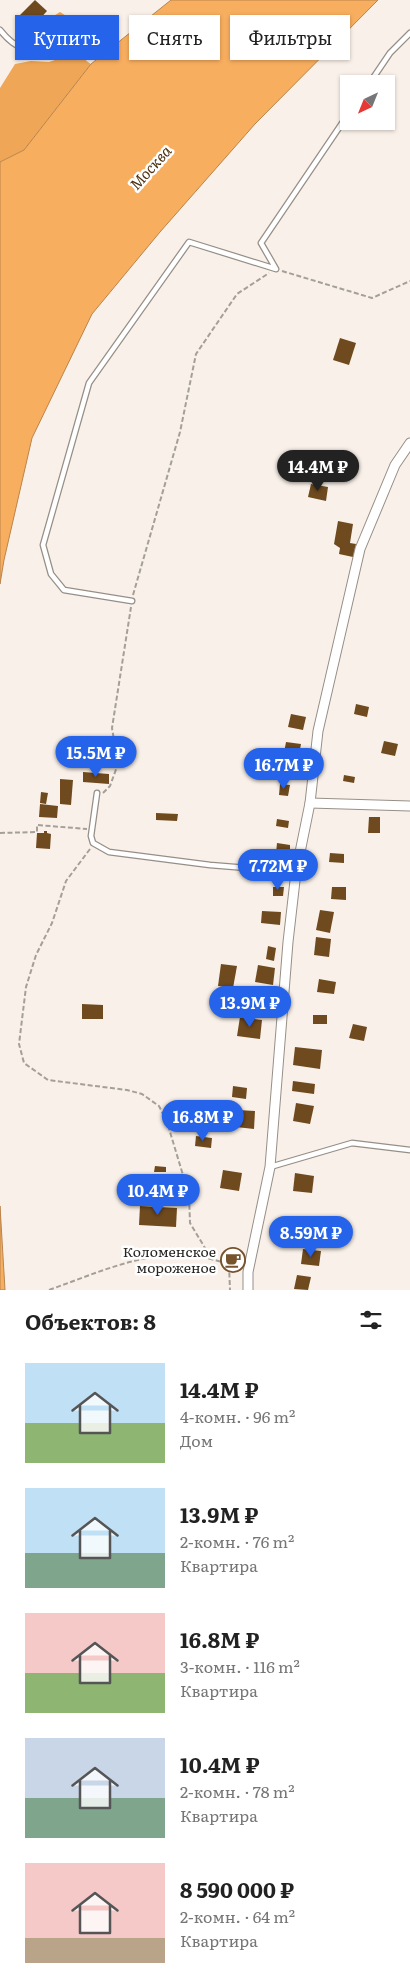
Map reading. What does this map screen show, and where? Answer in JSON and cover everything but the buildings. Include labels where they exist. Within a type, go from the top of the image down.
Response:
[{"type":"street","points":[[248,1290],[248,1272],[270,1167],[277,1058],[296,872],[310,804],[318,731],[360,549],[395,465],[410,443]]},
{"type":"street","points":[[310,804],[410,806]]},
{"type":"lane","points":[[0,30],[15,46]]},
{"type":"lane","points":[[375,75],[390,53],[410,33]]},
{"type":"lane","points":[[276,269],[261,243],[340,126]]},
{"type":"lane","points":[[132,601],[64,590],[51,574],[43,545],[89,383],[189,242],[276,269]]},
{"type":"lane","points":[[97,796],[91,830],[93,843],[109,852],[210,865],[296,872]]},
{"type":"lane","points":[[270,1167],[352,1143],[410,1150]]},
{"type":"path","points":[[97,796],[110,786],[118,764],[112,728],[132,601],[180,432],[196,354],[237,294],[276,269],[372,298],[410,281]]},
{"type":"path","points":[[0,833],[36,832],[37,825],[91,830]]},
{"type":"path","points":[[93,843],[66,881],[52,923],[36,955],[26,987],[19,1044],[24,1063],[48,1080],[127,1090],[142,1094],[159,1106],[167,1122],[189,1195],[190,1223],[211,1258]]},
{"type":"path","points":[[49,1290],[138,1260],[160,1255],[180,1254],[211,1258],[248,1272]]},
{"type":"path","points":[[228,1264],[230,1290]]},
{"type":"shaded area","points":[[55,60],[85,60],[91,64],[24,150],[0,162],[0,88],[15,64],[31,61],[49,62]]},
{"type":"water","name":"Москва","points":[[171,0],[378,0],[350,28],[350,15],[230,15],[230,60],[318,60],[255,124],[160,232],[92,314],[32,438],[0,584],[0,162],[24,150],[91,64],[96,60],[119,60],[119,42],[129,34],[129,60],[220,60],[220,15],[152,15]]},
{"type":"water","points":[[0,1206],[5,1290],[0,1290]]},
{"type":"place","name":"Коломенское мороженое","points":[[233,1260]]}]
